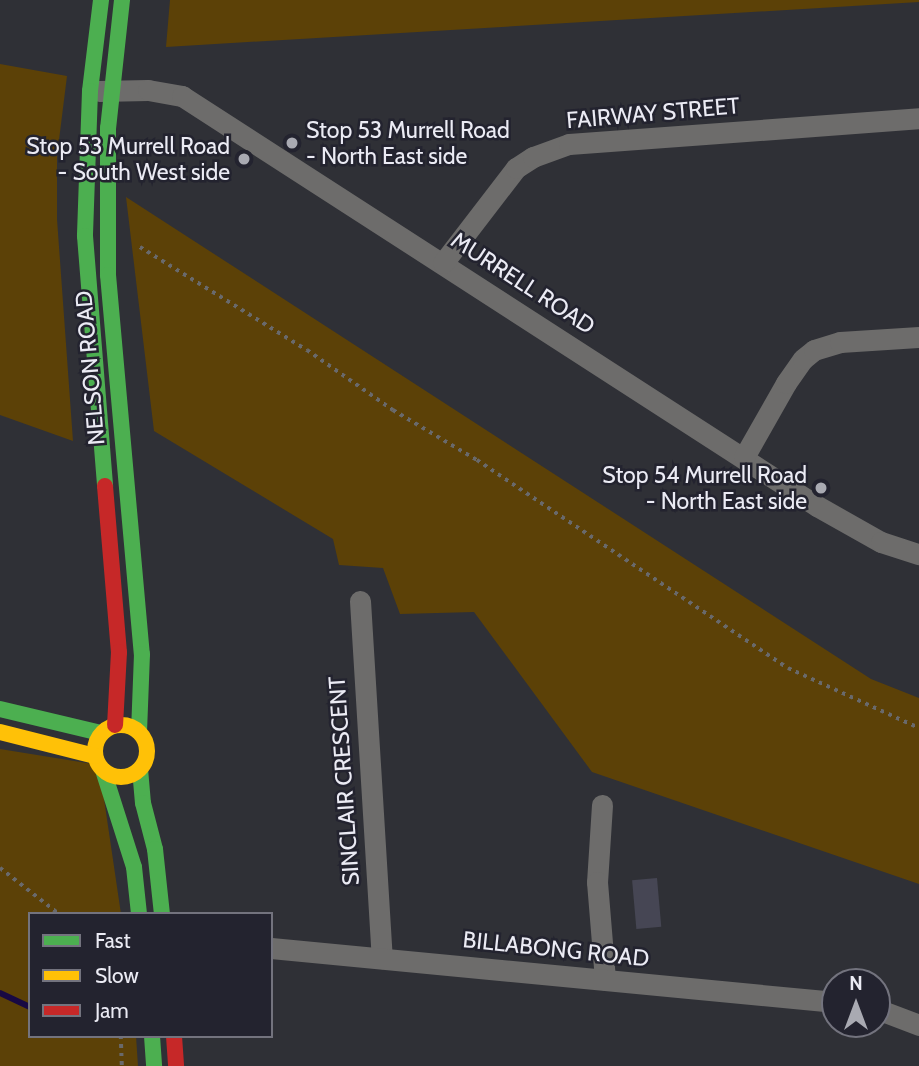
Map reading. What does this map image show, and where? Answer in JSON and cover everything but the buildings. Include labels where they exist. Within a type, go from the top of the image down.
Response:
[{"type":"main road","name":"NELSON ROAD","points":[[101,0],[100,91],[85,236],[119,652],[108,729]]},
{"type":"main road","name":"NELSON ROAD","points":[[122,0],[100,91],[108,128],[108,275],[142,653],[139,732]]},
{"type":"main road","points":[[0,709],[108,729],[132,727],[139,732],[147,754],[140,769],[143,803],[155,849],[162,912]]},
{"type":"main road","points":[[108,729],[94,748],[134,867],[139,912]]},
{"type":"main road","points":[[0,732],[99,763],[114,776],[126,777],[140,769]]},
{"type":"main road","points":[[152,1038],[155,1066]]},
{"type":"main road","points":[[173,1038],[176,1066]]},
{"type":"street","name":"MURRELL ROAD","points":[[100,91],[161,91],[182,96],[853,527],[881,542],[919,554]]},
{"type":"street","name":"FAIRWAY STREET","points":[[443,262],[516,168],[533,157],[569,144],[919,118]]},
{"type":"street","points":[[744,457],[786,383],[803,359],[814,350],[840,342],[919,337]]},
{"type":"street","name":"SINCLAIR CRESCENT","points":[[360,601],[382,958]]},
{"type":"street","points":[[602,804],[597,882],[605,980]]},
{"type":"street","name":"BILLABONG ROAD","points":[[273,948],[821,1001]]},
{"type":"street","points":[[891,1015],[919,1026]]},
{"type":"path","points":[[140,247],[307,350],[393,410],[477,460],[788,667],[919,728]]},
{"type":"path","points":[[0,868],[56,912]]},
{"type":"path","points":[[121,1038],[122,1066]]},
{"type":"shaded area","points":[[170,0],[919,0],[919,2],[166,47]]},
{"type":"shaded area","points":[[0,64],[67,76],[57,156],[57,219],[73,441],[0,415]]},
{"type":"shaded area","points":[[126,197],[871,679],[919,698],[919,884],[592,772],[474,612],[400,614],[383,568],[339,565],[333,539],[154,431]]},
{"type":"shaded area","points":[[0,749],[99,765],[121,912],[28,912],[28,1038],[136,1038],[138,1066],[0,1066]]},
{"type":"waterway","points":[[0,993],[28,1006]]},
{"type":"traffic: fast","points":[[101,0],[90,91],[85,236],[105,486]]},
{"type":"traffic: fast","points":[[122,0],[108,128],[108,275],[142,654],[139,732]]},
{"type":"traffic: fast","points":[[0,709],[101,733]]},
{"type":"traffic: fast","points":[[140,769],[143,803],[155,849],[162,912]]},
{"type":"traffic: fast","points":[[103,770],[134,867],[139,912]]},
{"type":"traffic: fast","points":[[152,1038],[154,1066]]},
{"type":"traffic: slow","points":[[121,725],[140,732],[147,751],[140,770],[121,777],[102,770],[95,751],[102,732],[121,725]]},
{"type":"traffic: slow","points":[[0,732],[95,756]]},
{"type":"traffic: jam","points":[[105,486],[119,652],[115,725]]},
{"type":"traffic: jam","points":[[174,1038],[176,1066]]},
{"type":"place","name":"Stop 53 Murrell Road - North East side","points":[[292,143]]},
{"type":"place","name":"Stop 53 Murrell Road - South West side","points":[[244,159]]},
{"type":"place","name":"Stop 54 Murrell Road - North East side","points":[[821,488]]}]
